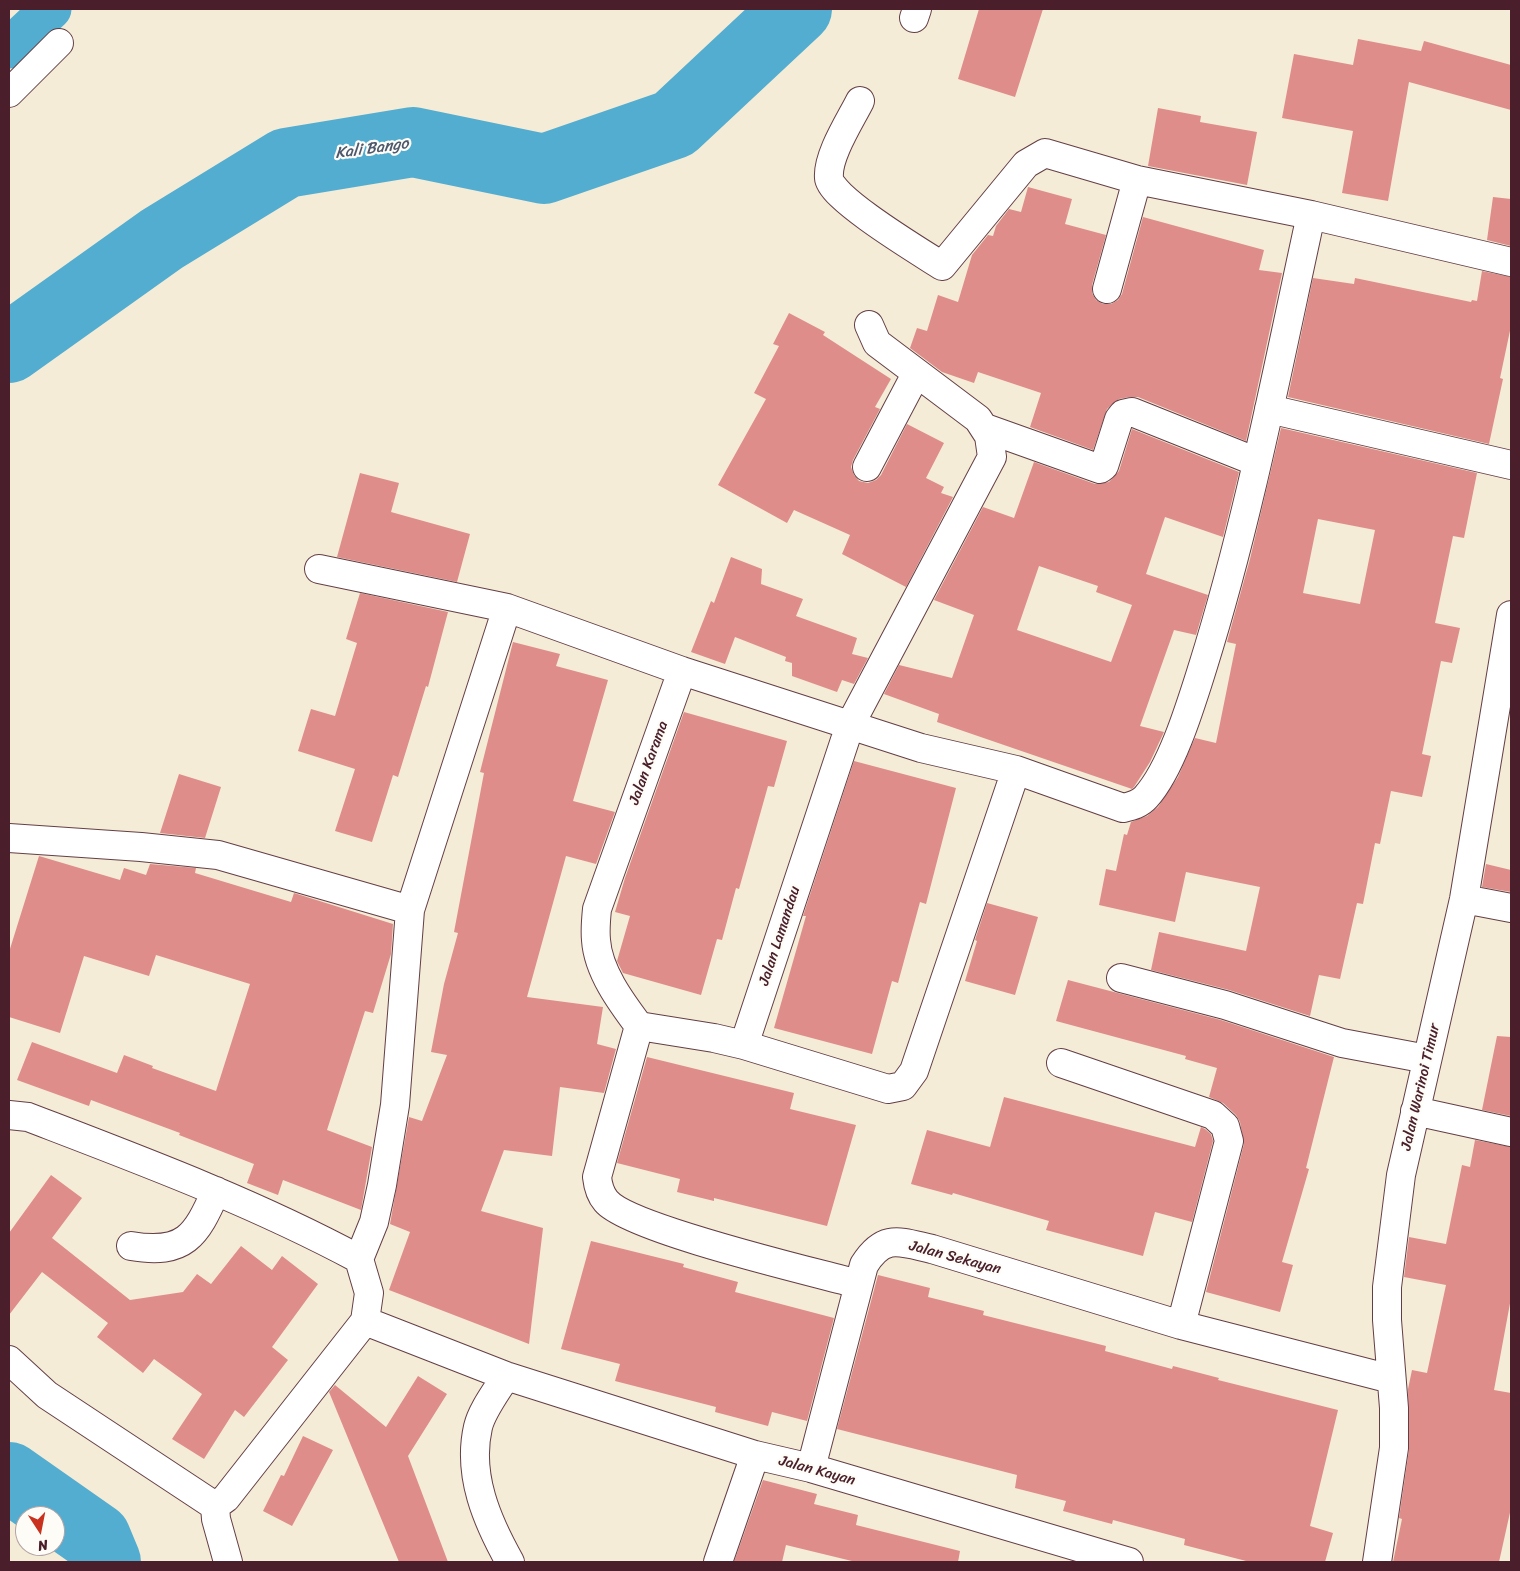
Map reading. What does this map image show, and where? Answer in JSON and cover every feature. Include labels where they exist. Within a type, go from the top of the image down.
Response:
[{"type":"street","points":[[9,93],[59,43]]},
{"type":"street","points":[[860,101],[829,167],[829,181],[844,200],[942,266],[1026,164],[1045,153],[1137,180],[1311,215],[1511,262]]},
{"type":"street","points":[[1107,289],[1137,180]]},
{"type":"street","points":[[319,569],[508,608],[682,671],[921,748],[1016,770],[1123,808],[1136,805],[1146,797],[1171,758],[1195,691],[1222,604],[1257,462],[1311,215]]},
{"type":"street","points":[[869,325],[877,343],[978,420],[985,428],[1092,468],[1100,469],[1104,466],[1119,419],[1123,414],[1132,412],[1257,462]]},
{"type":"street","points":[[867,467],[916,374]]},
{"type":"street","points":[[1269,409],[1511,464]]},
{"type":"street","name":"Jalan Lamandau","points":[[744,1045],[850,725],[992,457],[991,444],[985,428]]},
{"type":"street","points":[[216,1506],[226,1498],[364,1320],[369,1293],[359,1259],[374,1222],[395,1105],[410,910],[508,608]]},
{"type":"street","name":"Jalan Warinoi Timur","points":[[1377,1562],[1394,1448],[1386,1320],[1387,1287],[1401,1175],[1464,899],[1511,615]]},
{"type":"street","name":"Jalan Karama","points":[[639,1026],[625,1008],[603,968],[596,942],[597,909],[682,671]]},
{"type":"street","points":[[811,1468],[858,1284],[675,1233],[644,1222],[607,1203],[599,1190],[597,1177],[639,1026],[714,1038],[744,1045],[888,1089],[903,1086],[914,1071],[1016,770]]},
{"type":"street","points":[[9,838],[141,847],[218,855],[410,910]]},
{"type":"street","points":[[1464,899],[1511,908]]},
{"type":"street","points":[[1120,978],[1225,1005],[1342,1043],[1427,1059]]},
{"type":"street","points":[[1060,1063],[1213,1115],[1225,1126],[1229,1141],[1181,1325]]},
{"type":"street","points":[[1415,1110],[1511,1132]]},
{"type":"street","points":[[9,1115],[28,1117],[216,1191],[359,1259]]},
{"type":"street","points":[[131,1246],[166,1248],[186,1240],[196,1230],[216,1191]]},
{"type":"street","name":"Jalan Sekayan","points":[[858,1284],[864,1265],[880,1244],[892,1242],[908,1244],[932,1249],[1181,1325],[1391,1379]]},
{"type":"street","name":"Jalan Kayan","points":[[364,1320],[506,1376],[755,1455],[811,1468],[1129,1562]]},
{"type":"street","points":[[9,1360],[46,1395],[216,1506]]},
{"type":"street","points":[[506,1376],[479,1426],[476,1458],[478,1488],[485,1512],[510,1562]]},
{"type":"street","points":[[718,1562],[755,1455]]},
{"type":"street","points":[[216,1506],[216,1520],[228,1562]]},
{"type":"building","points":[[979,9],[1043,9],[1015,97],[958,79]]},
{"type":"building","points":[[1358,39],[1421,51],[1424,41],[1511,65],[1511,110],[1409,82],[1388,201],[1342,193],[1353,131],[1282,118],[1294,54],[1353,65]]},
{"type":"building","points":[[1158,108],[1201,116],[1200,122],[1257,132],[1247,185],[1148,166]]},
{"type":"building","points":[[1028,187],[1072,199],[1065,224],[1106,235],[1092,285],[1092,293],[1096,300],[1103,304],[1111,304],[1118,300],[1122,294],[1143,217],[1264,250],[1259,270],[1282,273],[1246,441],[1138,397],[1129,397],[1119,399],[1107,409],[1093,450],[1030,427],[1041,393],[978,372],[974,383],[942,372],[910,348],[917,328],[927,331],[938,295],[958,302],[972,255],[988,235],[993,236],[996,226],[1009,209],[1021,212]]},
{"type":"building","points":[[1493,197],[1511,199],[1511,246],[1487,240]]},
{"type":"building","points":[[1482,271],[1511,277],[1511,326],[1500,378],[1503,379],[1489,444],[1288,397],[1313,278],[1354,284],[1355,278],[1471,302],[1472,300],[1477,301]]},
{"type":"building","points":[[789,313],[825,332],[823,335],[891,379],[875,407],[880,409],[853,460],[851,467],[859,481],[868,483],[876,480],[881,475],[907,424],[944,443],[926,478],[944,487],[941,493],[953,497],[906,587],[842,554],[850,535],[794,510],[787,523],[718,485],[766,399],[754,393],[779,346],[773,344]]},
{"type":"building","points":[[1281,428],[1477,473],[1464,538],[1453,536],[1435,623],[1460,628],[1452,663],[1441,661],[1422,754],[1431,756],[1422,797],[1391,791],[1380,844],[1375,843],[1363,904],[1357,903],[1340,979],[1319,975],[1310,1016],[1229,990],[1151,970],[1159,932],[1246,951],[1260,887],[1186,872],[1175,922],[1099,905],[1106,869],[1116,871],[1124,834],[1127,835],[1131,822],[1147,816],[1158,807],[1178,777],[1195,738],[1216,743],[1236,644],[1227,642],[1250,559]],"holes":[[[1318,519],[1375,530],[1360,604],[1303,593]]]},
{"type":"building","points":[[1132,429],[1239,472],[1223,537],[1165,517],[1146,574],[1208,595],[1196,635],[1174,630],[1140,726],[1164,732],[1150,762],[1132,789],[937,722],[939,714],[884,694],[899,665],[952,678],[974,615],[934,600],[983,507],[1014,518],[1034,462],[1095,484],[1109,482],[1119,471]],"holes":[[[1039,566],[1098,586],[1096,592],[1132,605],[1111,662],[1017,630]]]},
{"type":"building","points":[[360,473],[399,483],[391,512],[470,534],[457,582],[337,557]]},
{"type":"building","points":[[731,557],[762,569],[761,584],[803,599],[796,616],[857,638],[852,654],[868,658],[854,684],[842,680],[837,692],[792,676],[792,663],[785,661],[786,657],[735,637],[725,664],[691,652],[711,601],[714,603]]},
{"type":"building","points":[[360,593],[448,612],[428,687],[426,686],[398,777],[393,775],[372,842],[335,831],[355,769],[298,751],[311,709],[335,716],[357,643],[346,639]]},
{"type":"building","points":[[513,642],[560,654],[556,666],[608,680],[573,801],[615,812],[596,864],[566,856],[527,997],[603,1007],[597,1044],[616,1049],[604,1093],[560,1087],[552,1156],[504,1150],[481,1211],[543,1228],[529,1344],[389,1290],[410,1232],[390,1224],[409,1117],[422,1121],[447,1055],[431,1052],[444,984],[458,933],[454,932],[484,773],[480,772]]},
{"type":"building","points":[[684,712],[787,741],[774,787],[768,786],[739,889],[736,888],[722,940],[717,939],[701,995],[623,973],[617,961],[630,916],[615,912],[625,878]]},
{"type":"building","points":[[854,761],[956,788],[926,904],[920,902],[898,983],[892,981],[872,1054],[774,1028],[806,916],[803,916]]},
{"type":"building","points":[[179,774],[221,787],[205,838],[160,833]]},
{"type":"building","points":[[39,856],[120,880],[124,868],[146,875],[150,864],[196,868],[195,873],[291,902],[294,893],[393,924],[391,954],[373,1013],[365,1011],[327,1130],[372,1147],[361,1210],[283,1180],[278,1195],[247,1183],[254,1164],[179,1135],[180,1133],[91,1100],[89,1106],[17,1080],[32,1042],[117,1073],[124,1055],[153,1066],[152,1068],[216,1091],[250,984],[156,955],[149,976],[84,956],[60,1033],[9,1017],[9,952]]},
{"type":"building","points":[[1486,864],[1511,870],[1511,892],[1482,887]]},
{"type":"building","points":[[987,903],[1038,917],[1015,995],[965,981],[977,941],[975,940]]},
{"type":"building","points":[[1068,980],[1221,1020],[1334,1057],[1306,1168],[1309,1169],[1282,1262],[1293,1265],[1280,1312],[1206,1292],[1244,1144],[1240,1122],[1236,1115],[1223,1103],[1209,1097],[1217,1068],[1185,1059],[1186,1056],[1056,1021]]},
{"type":"building","points":[[1497,1036],[1511,1037],[1511,1116],[1482,1110]]},
{"type":"building","points":[[647,1057],[794,1093],[790,1109],[856,1125],[827,1226],[714,1198],[714,1201],[677,1192],[680,1179],[617,1163]]},
{"type":"building","points":[[1004,1097],[1195,1147],[1201,1127],[1205,1129],[1211,1134],[1213,1141],[1192,1222],[1155,1212],[1143,1256],[1046,1230],[1049,1221],[953,1193],[952,1195],[911,1184],[927,1130],[990,1147]]},
{"type":"building","points":[[1475,1140],[1511,1147],[1511,1298],[1494,1390],[1511,1393],[1511,1508],[1499,1562],[1393,1562],[1402,1519],[1399,1518],[1409,1450],[1408,1389],[1412,1370],[1427,1373],[1446,1285],[1404,1277],[1409,1237],[1446,1244],[1462,1165],[1470,1167]]},
{"type":"building","points":[[51,1175],[82,1198],[52,1238],[130,1300],[183,1292],[197,1274],[211,1284],[241,1246],[272,1270],[282,1256],[318,1284],[272,1347],[288,1360],[244,1417],[235,1410],[204,1459],[172,1439],[202,1394],[154,1359],[143,1373],[97,1337],[108,1323],[42,1272],[9,1315],[9,1233]]},
{"type":"building","points":[[591,1241],[684,1264],[683,1267],[738,1282],[735,1292],[834,1318],[807,1421],[772,1412],[768,1426],[715,1412],[716,1407],[615,1381],[620,1364],[561,1349]]},
{"type":"building","points":[[878,1275],[930,1288],[928,1297],[984,1311],[983,1315],[1106,1346],[1105,1351],[1172,1369],[1173,1366],[1219,1378],[1218,1380],[1338,1410],[1310,1526],[1333,1533],[1325,1562],[1250,1562],[1184,1545],[1185,1539],[1113,1520],[1112,1524],[1063,1511],[1066,1501],[1015,1488],[1017,1475],[837,1429]]},
{"type":"building","points":[[418,1376],[447,1394],[408,1456],[448,1562],[399,1562],[329,1392],[335,1385],[386,1427]]},
{"type":"building","points":[[303,1436],[333,1450],[292,1526],[263,1511],[281,1475],[284,1476]]},
{"type":"building","points":[[763,1480],[817,1494],[814,1504],[858,1515],[856,1525],[960,1551],[958,1562],[856,1562],[786,1545],[782,1562],[734,1562]]},
{"type":"waterway","points":[[9,48],[51,9]]},
{"type":"waterway","name":"Kali Bango","points":[[9,348],[162,239],[286,163],[413,142],[544,169],[674,124],[797,9]]},
{"type":"waterway","name":"Kali Bango","points":[[9,1477],[96,1538],[106,1562]]}]
